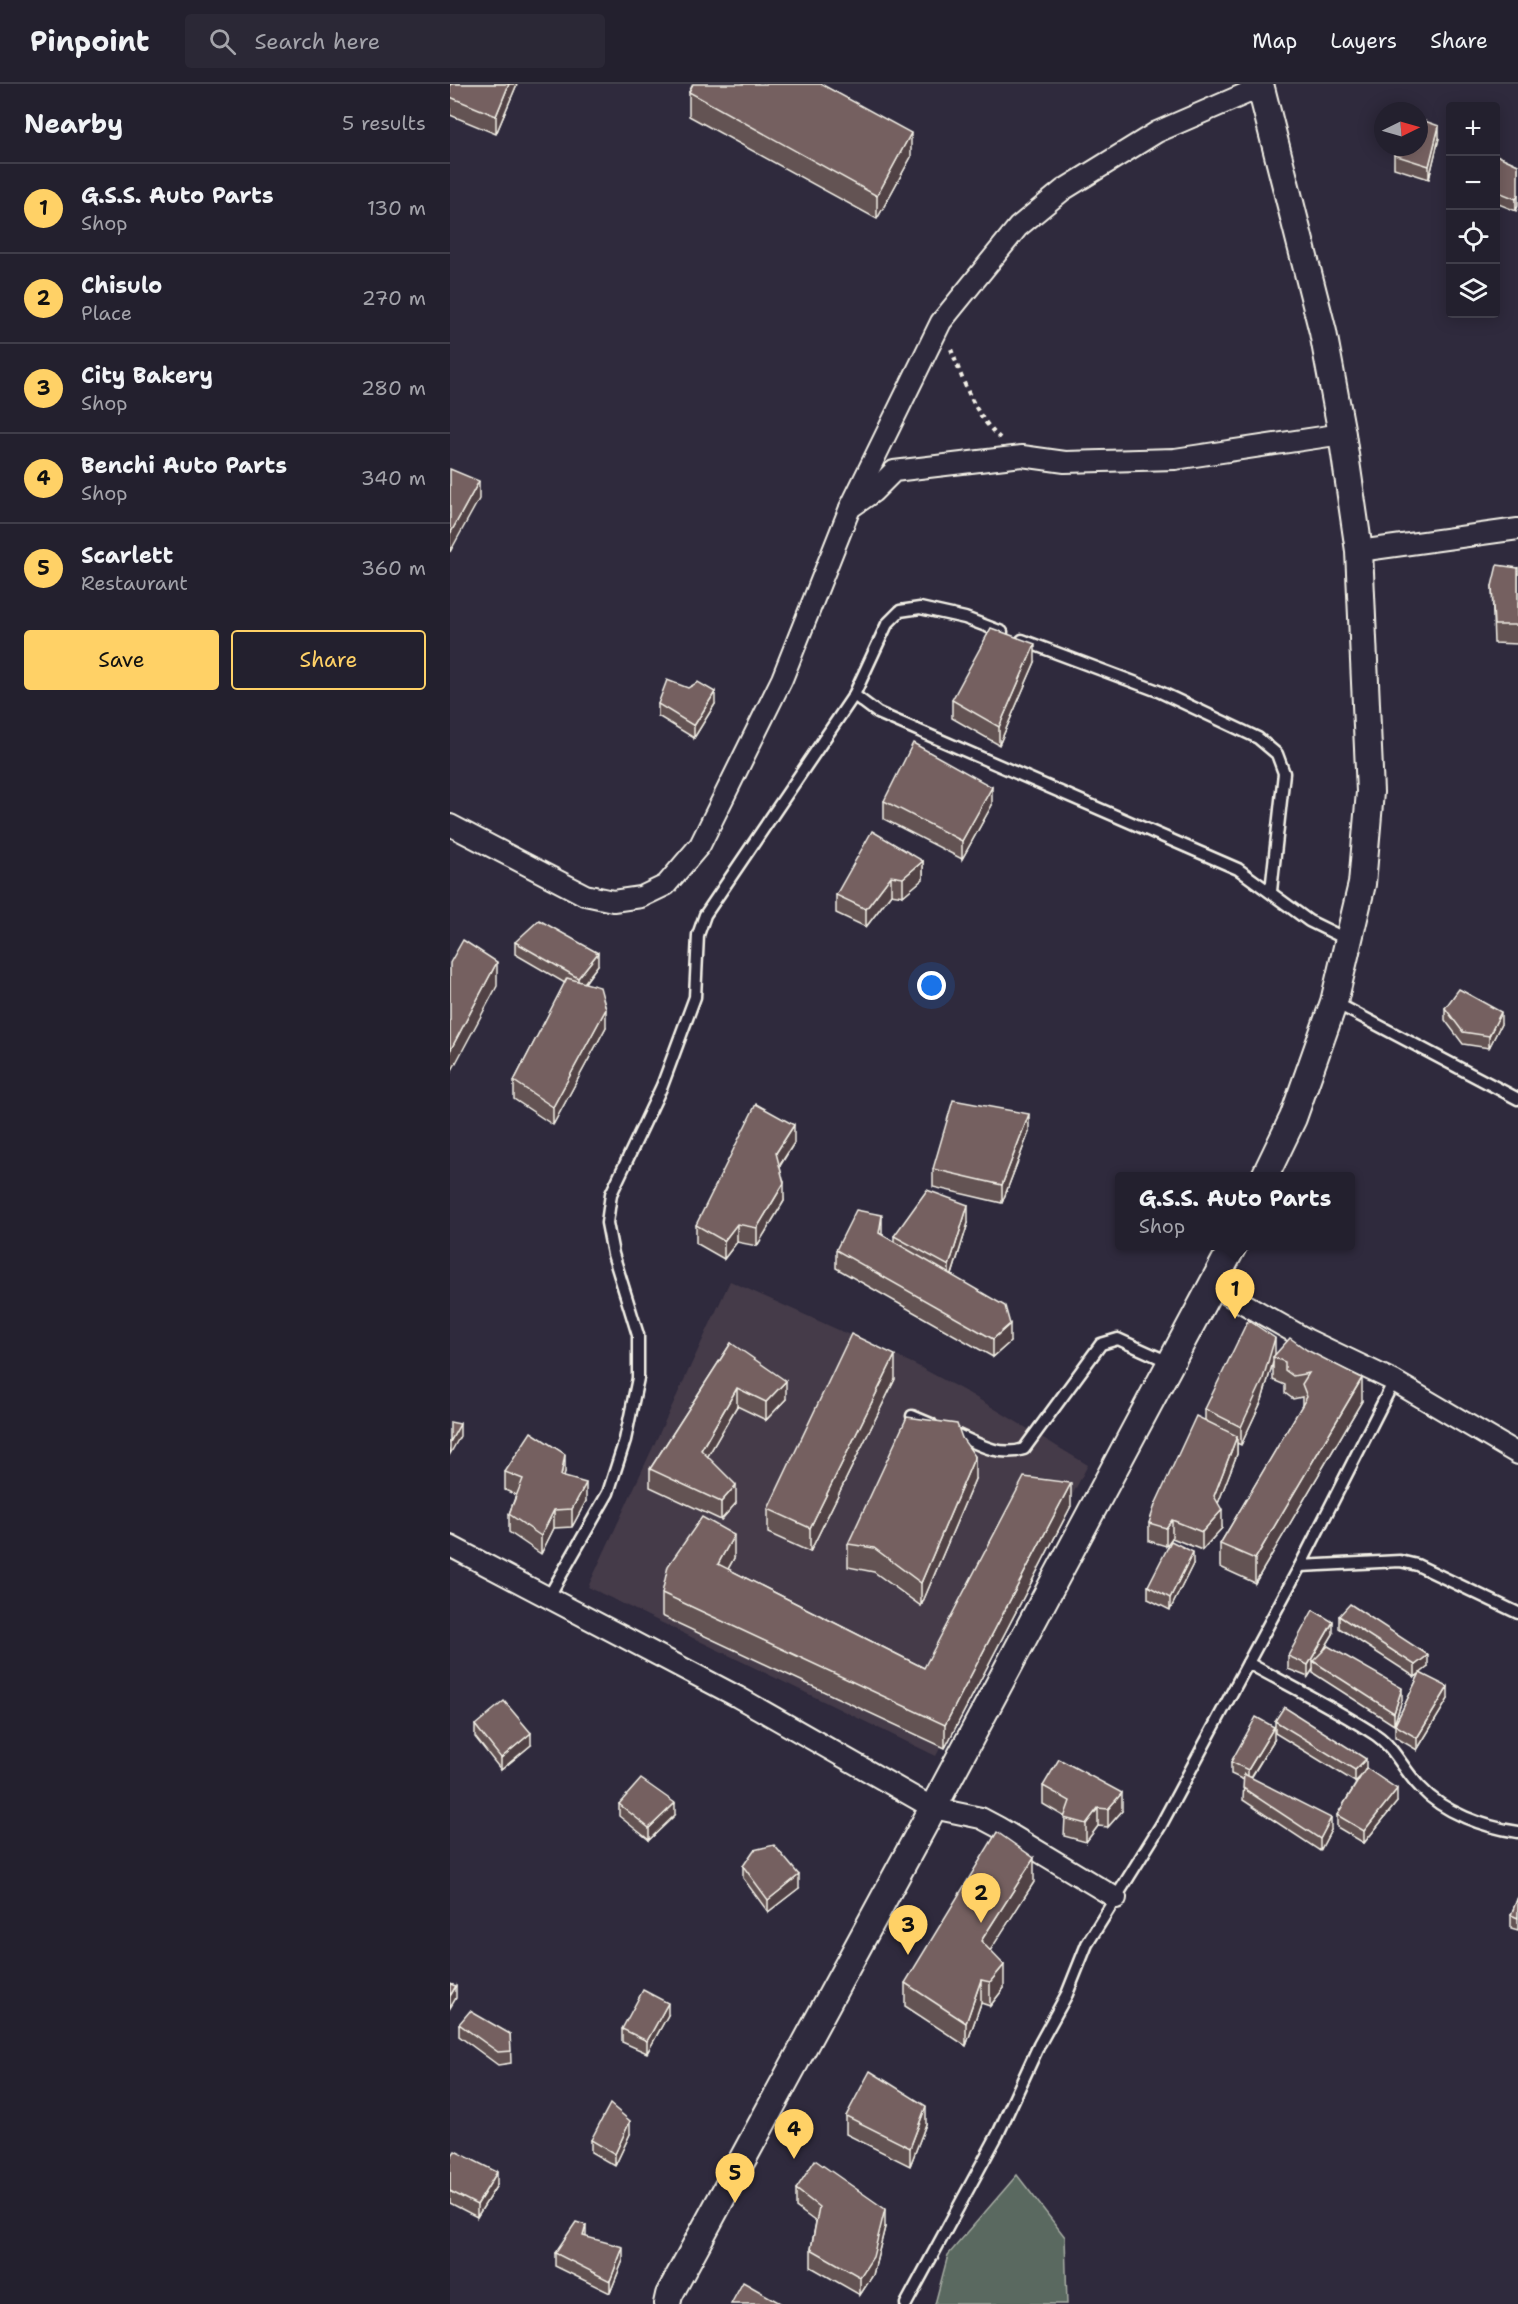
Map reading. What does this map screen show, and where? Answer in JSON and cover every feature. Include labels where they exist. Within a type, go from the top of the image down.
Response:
[{"type":"street","points":[[450,825],[585,896],[613,901],[641,897],[666,885],[700,845],[782,679],[850,508],[940,322],[1018,227],[1063,189],[1157,132],[1260,86],[1323,332],[1342,434],[1359,551],[1370,792],[1362,884],[1334,1002],[1293,1118],[1267,1172]]},
{"type":"street","points":[[850,508],[873,492],[894,471],[1022,456],[1065,462],[1175,459],[1342,434]]},
{"type":"street","points":[[1359,551],[1518,530]]},
{"type":"street","points":[[665,2301],[933,1808],[1231,1250]]},
{"type":"street","points":[[1213,1286],[1306,1339],[1394,1381],[1518,1454]]},
{"type":"street","points":[[450,1546],[738,1697],[933,1808],[981,1818],[1116,1898]]},
{"type":"lane","points":[[548,1598],[608,1493],[626,1440],[638,1378],[638,1335],[613,1254],[607,1222],[611,1194],[662,1086],[695,998],[698,935],[705,915],[854,695],[887,624],[900,611],[920,608],[965,618],[1158,691],[1258,738],[1277,754],[1284,773],[1271,891]]},
{"type":"lane","points":[[854,695],[878,713],[1228,864],[1271,891],[1310,921],[1348,940]]},
{"type":"lane","points":[[1334,1002],[1518,1099]]},
{"type":"lane","points":[[912,1416],[996,1451],[1010,1454],[1023,1449],[1101,1344],[1118,1339],[1171,1363]]},
{"type":"lane","points":[[906,2304],[998,2133],[1067,1994],[1087,1944],[1161,1825],[1300,1566],[1394,1381]]},
{"type":"lane","points":[[1300,1566],[1400,1561],[1417,1565],[1518,1613]]},
{"type":"lane","points":[[1248,1663],[1377,1736],[1420,1788],[1436,1801],[1459,1814],[1497,1829],[1518,1833]]},
{"type":"path","points":[[940,322],[970,398],[992,430],[1022,456]]},
{"type":"shaded area","points":[[730,1281],[914,1364],[970,1394],[1088,1465],[936,1756],[588,1587]]},
{"type":"green space","points":[[1017,2175],[1065,2237],[1067,2304],[935,2304],[948,2255]]},
{"type":"building","points":[[450,84],[509,84],[496,116],[450,97]]},
{"type":"building","points":[[693,84],[821,84],[911,133],[877,196],[689,92]]},
{"type":"building","points":[[1428,122],[1439,126],[1429,166],[1397,156],[1428,156]]},
{"type":"building","points":[[1500,157],[1518,165],[1516,199],[1500,193]]},
{"type":"building","points":[[450,469],[479,481],[450,534]]},
{"type":"building","points":[[1497,565],[1518,568],[1518,625],[1494,625],[1492,586]]},
{"type":"building","points":[[991,628],[1035,644],[999,727],[952,700]]},
{"type":"building","points":[[667,680],[688,688],[698,682],[715,692],[694,726],[658,704]]},
{"type":"building","points":[[913,743],[992,787],[962,841],[884,801]]},
{"type":"building","points":[[872,831],[923,861],[903,878],[891,876],[866,909],[836,895]]},
{"type":"building","points":[[539,920],[598,953],[578,978],[515,942]]},
{"type":"building","points":[[463,940],[497,962],[450,1051],[450,963]]},
{"type":"building","points":[[567,978],[600,987],[606,1009],[553,1107],[514,1081]]},
{"type":"building","points":[[1459,989],[1501,1012],[1489,1036],[1463,1032],[1445,1008]]},
{"type":"building","points":[[953,1100],[1029,1114],[1002,1185],[933,1169]]},
{"type":"building","points":[[756,1104],[794,1125],[776,1153],[784,1183],[757,1228],[737,1224],[724,1241],[696,1225]]},
{"type":"building","points":[[927,1190],[968,1205],[949,1266],[894,1236]]},
{"type":"building","points":[[856,1210],[882,1215],[879,1233],[1005,1306],[1010,1324],[993,1339],[836,1250]]},
{"type":"building","points":[[1248,1320],[1275,1338],[1262,1382],[1241,1427],[1205,1409]]},
{"type":"building","points":[[851,1334],[895,1355],[810,1528],[768,1509]]},
{"type":"building","points":[[1290,1338],[1307,1350],[1362,1378],[1255,1559],[1220,1544],[1307,1397],[1302,1384],[1309,1373],[1293,1376],[1285,1370],[1285,1362],[1273,1357]]},
{"type":"building","points":[[731,1343],[786,1381],[766,1402],[737,1388],[701,1450],[736,1485],[721,1502],[650,1469]]},
{"type":"building","points":[[1196,1416],[1237,1436],[1214,1496],[1222,1510],[1202,1532],[1172,1520],[1166,1528],[1149,1523],[1155,1505]]},
{"type":"building","points":[[907,1417],[957,1424],[962,1438],[975,1456],[921,1583],[874,1548],[848,1544]]},
{"type":"building","points":[[450,1422],[460,1424],[450,1442]]},
{"type":"building","points":[[531,1432],[565,1454],[561,1476],[586,1483],[572,1509],[554,1510],[541,1536],[509,1514],[523,1479],[505,1472]]},
{"type":"building","points":[[1024,1477],[1071,1483],[945,1725],[662,1593],[668,1566],[702,1517],[734,1535],[718,1564],[924,1668]]},
{"type":"building","points":[[1171,1541],[1193,1552],[1170,1598],[1148,1586]]},
{"type":"building","points":[[1350,1604],[1428,1655],[1415,1665],[1339,1616]]},
{"type":"building","points":[[1313,1610],[1333,1622],[1308,1665],[1288,1656]]},
{"type":"building","points":[[1328,1646],[1402,1688],[1394,1713],[1313,1661]]},
{"type":"building","points":[[1420,1673],[1448,1687],[1417,1738],[1395,1725]]},
{"type":"building","points":[[504,1701],[531,1733],[501,1758],[475,1725]]},
{"type":"building","points":[[1284,1707],[1366,1759],[1355,1770],[1275,1721]]},
{"type":"building","points":[[1256,1717],[1274,1727],[1248,1770],[1231,1762]]},
{"type":"building","points":[[1059,1759],[1122,1793],[1108,1809],[1098,1808],[1086,1824],[1064,1818],[1070,1801],[1043,1786]]},
{"type":"building","points":[[1366,1768],[1397,1789],[1364,1831],[1337,1815]]},
{"type":"building","points":[[1244,1774],[1331,1818],[1320,1839],[1243,1788]]},
{"type":"building","points":[[641,1779],[675,1803],[649,1828],[619,1804]]},
{"type":"building","points":[[997,1832],[1034,1858],[981,1941],[1004,1965],[990,1982],[981,1980],[966,2023],[905,1983]]},
{"type":"building","points":[[774,1845],[799,1875],[768,1900],[743,1866],[754,1850]]},
{"type":"building","points":[[1518,1897],[1518,1918],[1511,1915]]},
{"type":"building","points":[[450,1984],[456,1986],[450,1996]]},
{"type":"building","points":[[643,1990],[668,2003],[647,2041],[622,2029]]},
{"type":"building","points":[[470,2011],[510,2034],[511,2051],[498,2052],[459,2024]]},
{"type":"building","points":[[870,2071],[926,2106],[910,2148],[846,2116]]},
{"type":"building","points":[[610,2104],[630,2121],[615,2154],[591,2140]]},
{"type":"building","points":[[455,2151],[497,2172],[477,2205],[450,2191],[450,2158]]},
{"type":"building","points":[[815,2160],[885,2209],[873,2257],[860,2277],[811,2249],[819,2207],[796,2189]]},
{"type":"building","points":[[576,2222],[586,2225],[583,2236],[623,2247],[610,2281],[555,2253]]},
{"type":"building","points":[[743,2282],[782,2304],[731,2304]]},
{"type":"place","name":"G.S.S. Auto Parts","points":[[1235,1319]]},
{"type":"place","name":"Chisulo","points":[[981,1923]]},
{"type":"place","name":"City Bakery","points":[[908,1955]]},
{"type":"place","name":"Benchi Auto Parts","points":[[794,2159]]},
{"type":"place","name":"Scarlett","points":[[735,2203]]}]
